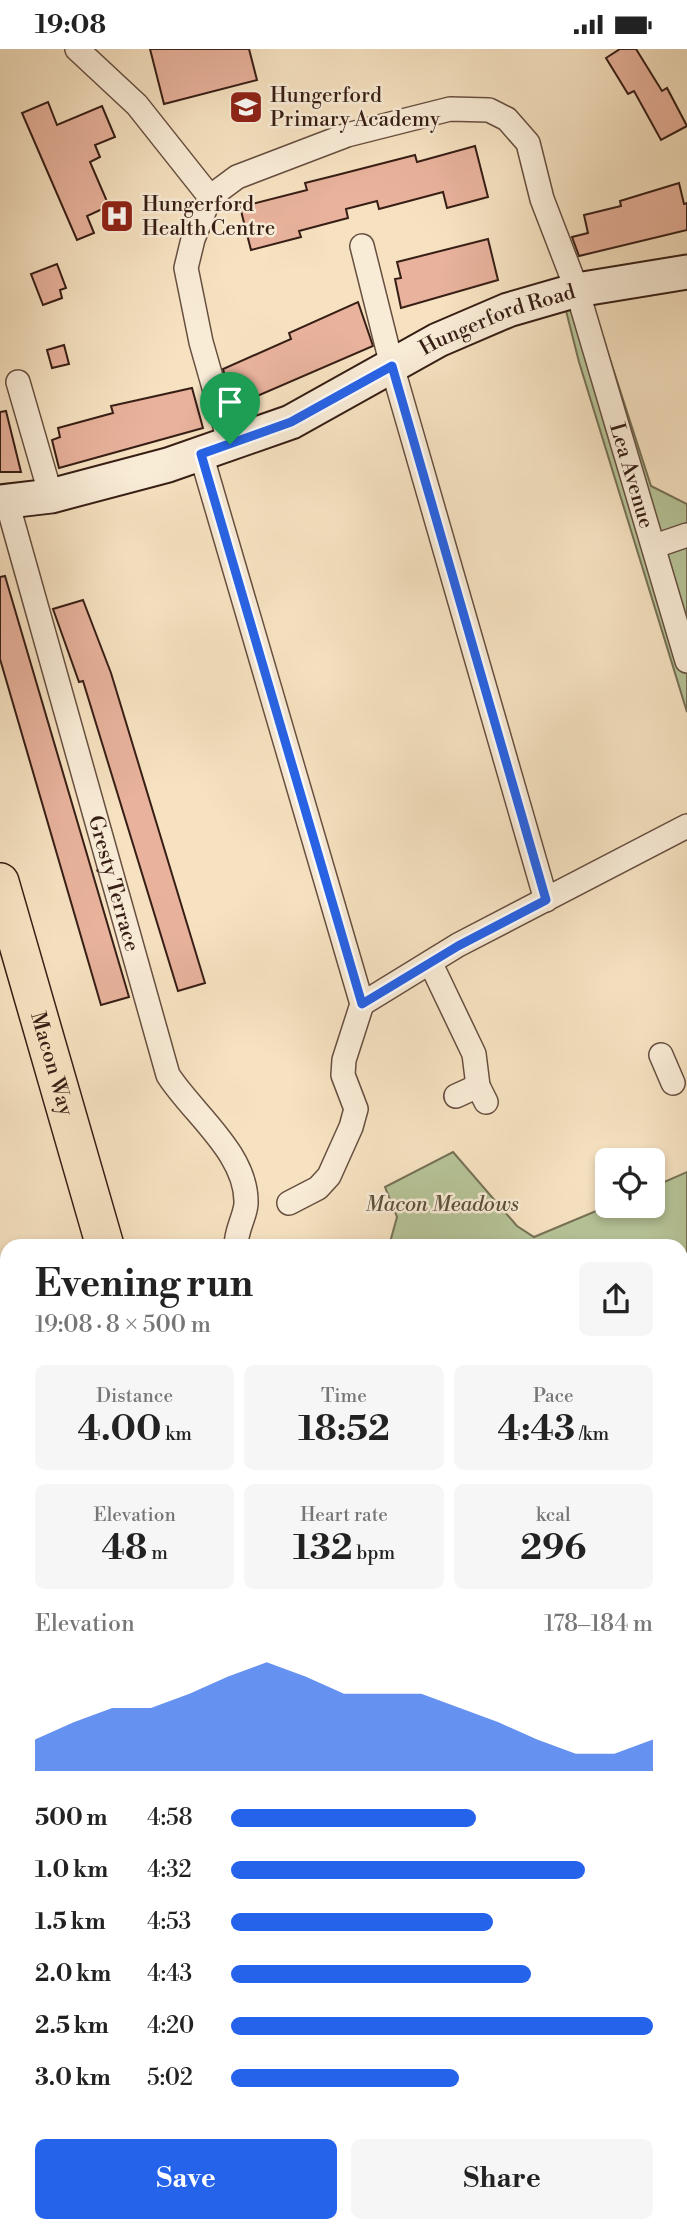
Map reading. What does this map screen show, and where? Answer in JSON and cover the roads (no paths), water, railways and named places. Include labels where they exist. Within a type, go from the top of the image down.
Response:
[{"type":"main road","name":"Macon Way","points":[[0,882],[103,1239]]},
{"type":"street","points":[[77,49],[137,105],[210,197],[192,239],[186,268],[201,342],[215,449],[362,1004],[344,1060],[343,1075],[356,1109],[351,1127],[329,1176],[318,1188],[289,1203]]},
{"type":"street","name":"Lea Avenue","points":[[210,197],[237,177],[347,135],[450,109],[489,110],[507,119],[528,143],[541,199],[578,290],[687,661]]},
{"type":"street","points":[[362,246],[392,366],[546,900]]},
{"type":"street","name":"Hungerford Road","points":[[4,502],[51,496],[215,449],[291,422],[438,340],[508,310],[578,290],[687,272]]},
{"type":"street","points":[[18,382],[51,496]]},
{"type":"street","name":"Gresty Terrace","points":[[4,502],[153,1011],[168,1075],[182,1097],[212,1127],[229,1152],[241,1180],[246,1205],[236,1229],[236,1239]]},
{"type":"street","points":[[654,546],[687,535]]},
{"type":"street","points":[[362,1004],[458,946],[687,826]]},
{"type":"street","points":[[431,964],[474,1054],[482,1094],[456,1095]]},
{"type":"place","name":"Hungerford Primary Academy","points":[[246,107]]},
{"type":"place","name":"Hungerford Health Centre","points":[[117,216]]},
{"type":"park label","name":"Macon Meadows","points":[[442,1204]]}]
